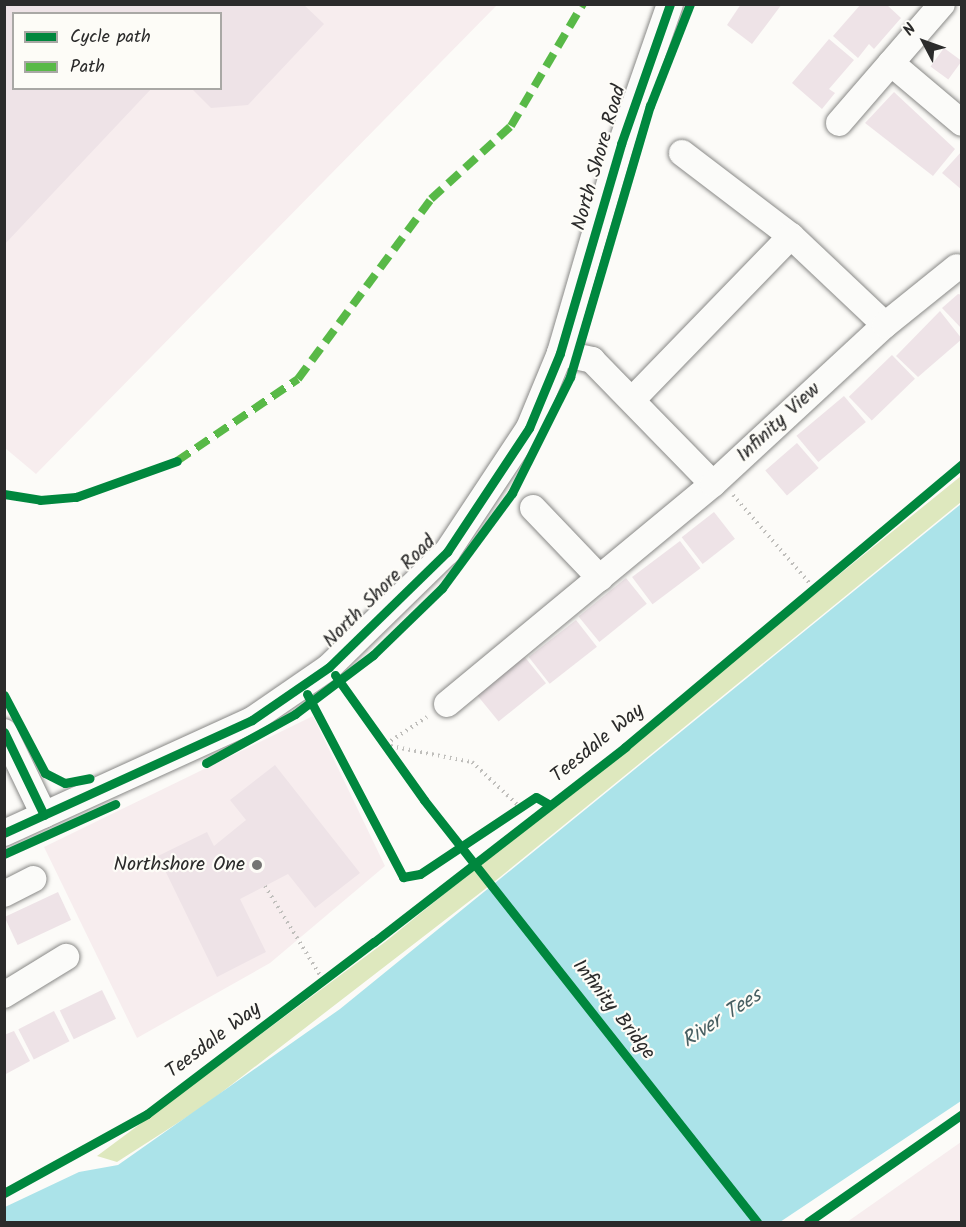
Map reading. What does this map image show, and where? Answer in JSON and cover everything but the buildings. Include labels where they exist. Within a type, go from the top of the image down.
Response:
[{"type":"street","name":"North Shore Road","points":[[4,833],[252,720],[329,667],[392,612],[485,501],[529,428],[560,353],[621,144],[670,4]]},
{"type":"street","points":[[839,123],[942,4]]},
{"type":"street","points":[[891,63],[962,123]]},
{"type":"street","points":[[682,153],[790,236],[885,325]]},
{"type":"street","points":[[633,399],[790,236]]},
{"type":"street","name":"Infinity View","points":[[447,704],[716,482],[885,325],[957,267]]},
{"type":"street","points":[[560,353],[592,360],[716,482]]},
{"type":"street","points":[[533,508],[600,578]]},
{"type":"street","points":[[4,732],[44,815]]},
{"type":"street","points":[[4,894],[33,879]]},
{"type":"street","points":[[4,995],[66,957]]},
{"type":"path","points":[[716,482],[809,590],[822,579]]},
{"type":"path","points":[[385,745],[447,704]]},
{"type":"path","points":[[379,736],[398,763]]},
{"type":"path","points":[[385,745],[472,762],[524,804],[511,813]]},
{"type":"path","points":[[265,886],[322,980]]},
{"type":"path","points":[[313,987],[331,974]]},
{"type":"shaded area","points":[[4,5],[497,5],[36,474],[5,448]]},
{"type":"shaded area","points":[[313,716],[385,866],[270,963],[137,1038],[44,847]]},
{"type":"shaded area","points":[[961,1142],[961,1222],[847,1222]]},
{"type":"green space","points":[[961,476],[961,502],[489,886],[204,1106],[117,1162],[97,1156],[385,942]]},
{"type":"water","name":"River Tees","points":[[961,504],[961,1101],[780,1222],[5,1222],[5,1207],[79,1172],[118,1165],[340,1009]]},
{"type":"marked path","points":[[177,461],[298,379],[431,199],[511,126],[583,4]]},
{"type":"cycle path","points":[[4,833],[252,720],[329,667],[447,552],[529,428],[560,353],[621,144],[670,4]]},
{"type":"cycle path","points":[[206,763],[295,714],[373,655],[442,588],[512,493],[570,377],[650,106],[690,4]]},
{"type":"cycle path","points":[[4,494],[40,500],[76,497],[177,461]]},
{"type":"cycle path","name":"Teesdale Way","points":[[4,1193],[147,1114],[374,942],[625,747],[962,464]]},
{"type":"cycle path","name":"Infinity Bridge","points":[[335,675],[424,800],[757,1222]]},
{"type":"cycle path","points":[[307,694],[403,877],[420,874],[536,797],[550,805]]},
{"type":"cycle path","points":[[4,695],[45,773],[65,783],[90,778]]},
{"type":"cycle path","points":[[4,732],[44,815]]},
{"type":"cycle path","points":[[4,854],[115,804]]},
{"type":"cycle path","points":[[808,1222],[962,1114]]},
{"type":"place","name":"Northshore One","points":[[257,865]]}]
